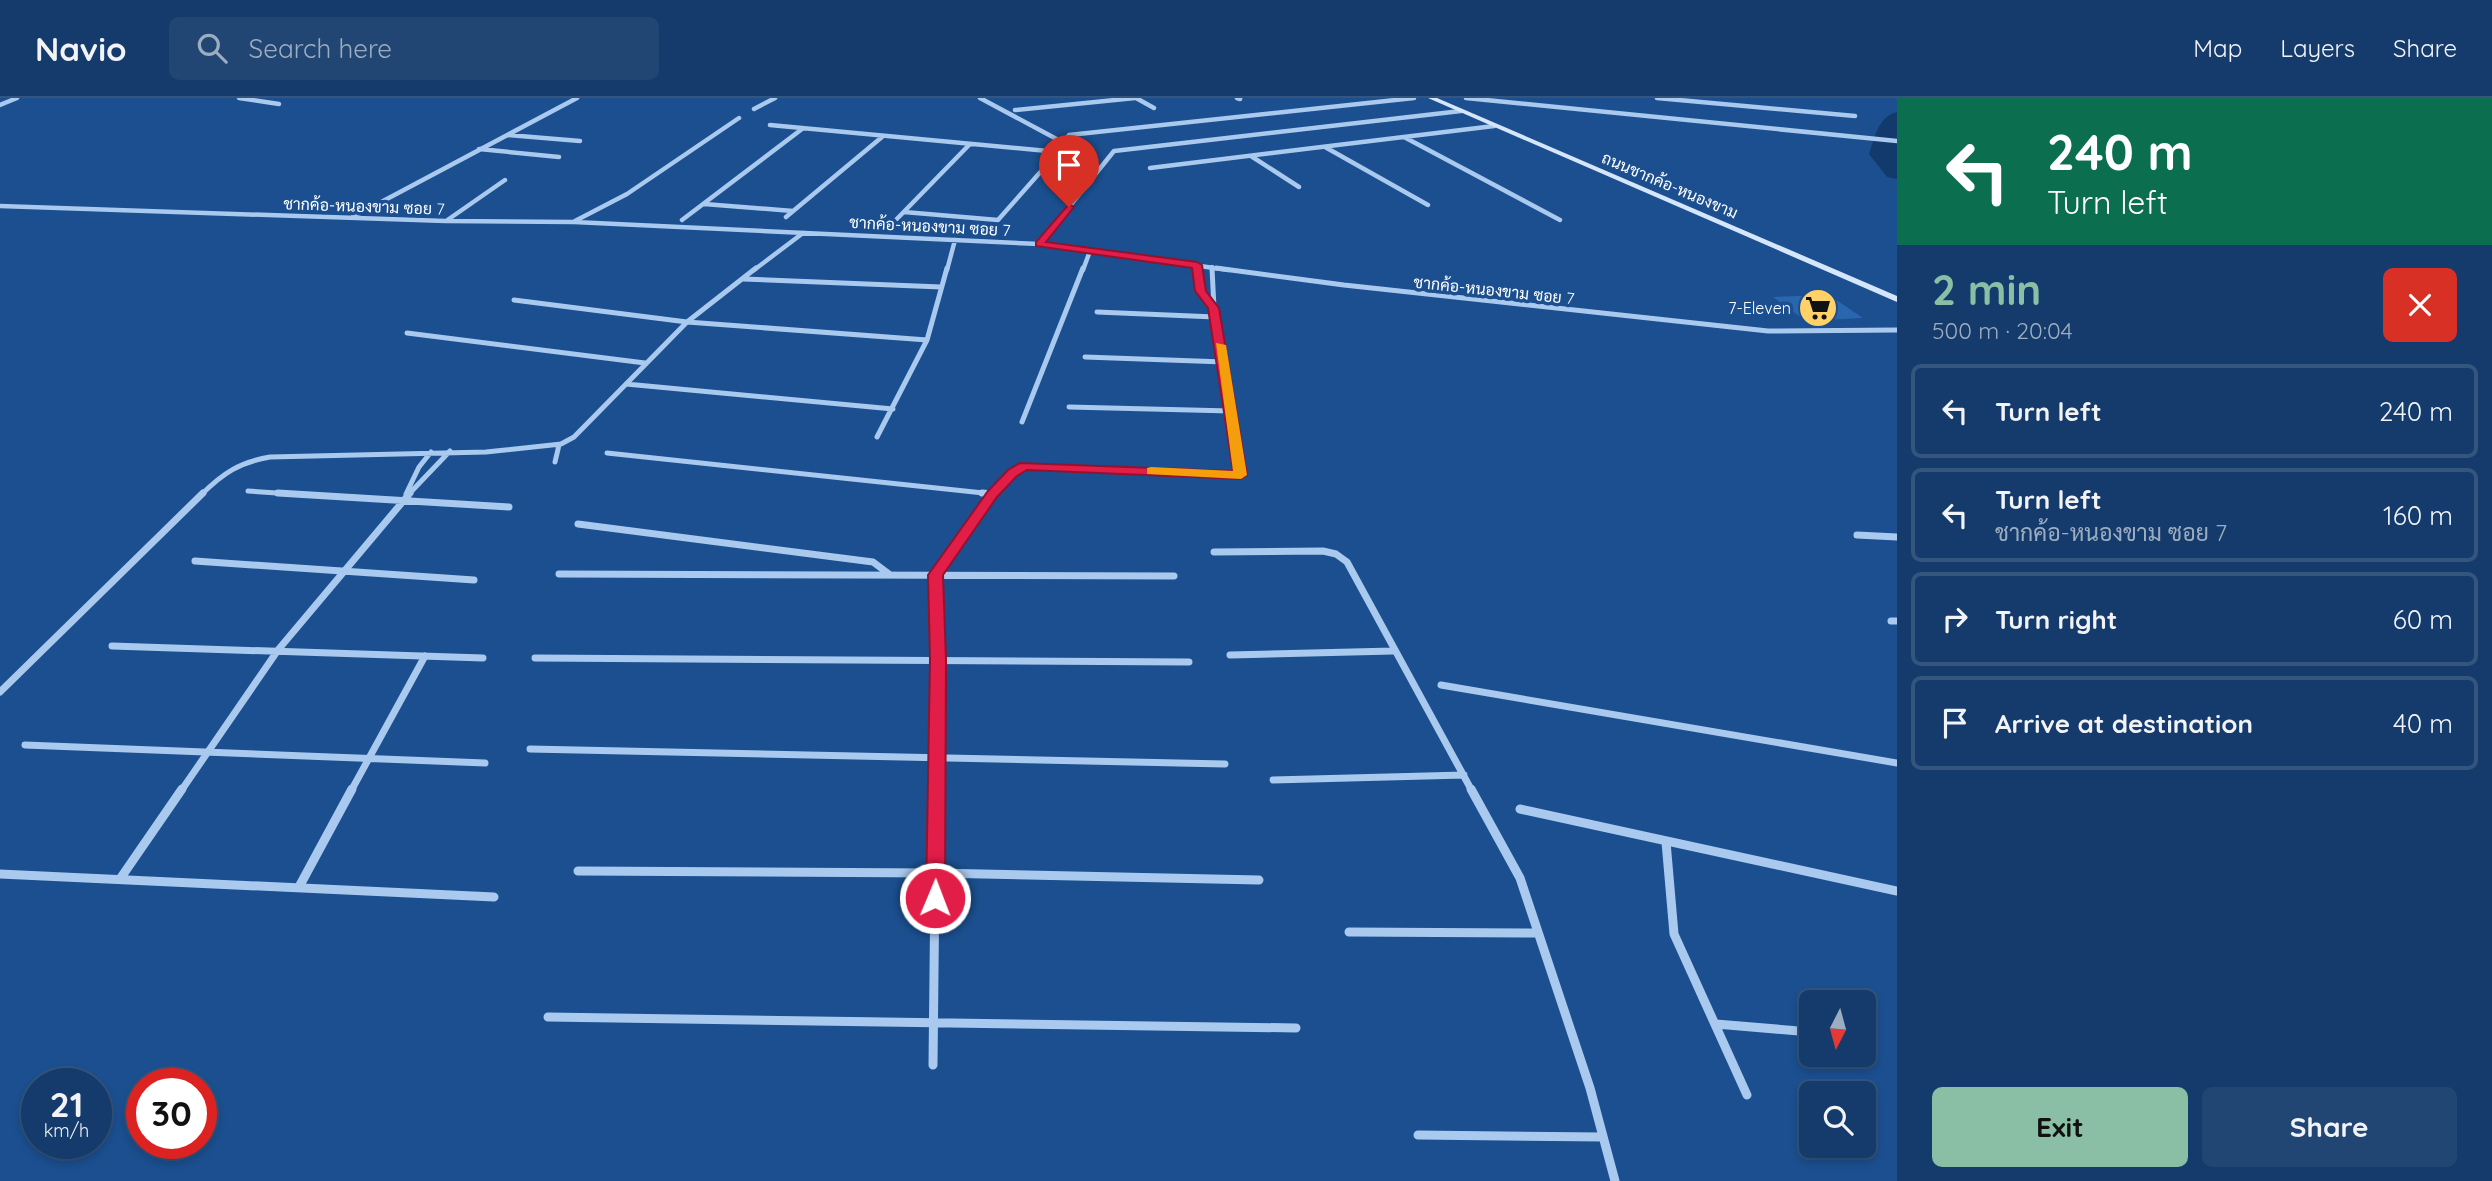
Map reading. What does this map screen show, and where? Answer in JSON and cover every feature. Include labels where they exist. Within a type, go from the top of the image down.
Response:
[{"type":"street","points":[[0,106],[17,98]]},
{"type":"street","points":[[239,98],[279,104]]},
{"type":"street","points":[[352,218],[368,207],[576,98]]},
{"type":"street","points":[[754,109],[775,98]]},
{"type":"street","points":[[980,98],[1064,143]]},
{"type":"street","points":[[1015,110],[1135,98],[1154,108]]},
{"type":"street","points":[[904,212],[998,220],[1058,152],[1069,135],[1415,98]]},
{"type":"street","name":"ถนนชากค้อ-หนองขาม","points":[[1432,98],[1897,299]]},
{"type":"street","points":[[1466,98],[1897,141]]},
{"type":"street","points":[[1657,98],[1855,116]]},
{"type":"street","points":[[1752,98],[1756,107]]},
{"type":"street","points":[[1039,244],[1114,151],[1461,111]]},
{"type":"street","points":[[574,222],[627,194],[739,118]]},
{"type":"street","points":[[770,125],[1058,152]]},
{"type":"street","points":[[1150,168],[1494,126]]},
{"type":"street","points":[[682,220],[802,129]]},
{"type":"street","points":[[506,135],[580,141]]},
{"type":"street","points":[[786,217],[882,137]]},
{"type":"street","points":[[1403,137],[1560,220]]},
{"type":"street","points":[[890,226],[969,145]]},
{"type":"street","points":[[1324,147],[1428,205]]},
{"type":"street","points":[[479,149],[559,157]]},
{"type":"street","points":[[1251,156],[1300,187]]},
{"type":"street","points":[[445,221],[505,180]]},
{"type":"street","points":[[703,204],[794,211]]},
{"type":"street","name":"ชากค้อ-หนองขาม ซอย 7","points":[[0,206],[445,221],[574,222],[1039,244],[1344,285],[1768,331],[1897,330]]},
{"type":"street","points":[[0,692],[223,473],[239,463],[282,457],[431,453],[559,445],[574,437],[687,322],[804,233]]},
{"type":"street","points":[[877,438],[926,340],[955,240]]},
{"type":"street","points":[[1022,422],[1090,251]]},
{"type":"street","points":[[1197,265],[1201,291],[1214,308]]},
{"type":"street","points":[[933,1065],[938,659],[936,575],[993,494],[1012,473],[1024,466],[1241,475],[1215,317],[1212,267]]},
{"type":"street","points":[[743,279],[941,287]]},
{"type":"street","points":[[514,300],[687,322],[926,340]]},
{"type":"street","points":[[1097,312],[1215,317]]},
{"type":"street","points":[[407,333],[645,363]]},
{"type":"street","points":[[1085,357],[1223,362]]},
{"type":"street","points":[[626,384],[893,409]]},
{"type":"street","points":[[1069,407],[1231,411]]},
{"type":"street","points":[[555,462],[559,445]]},
{"type":"street","points":[[120,879],[278,650],[402,501],[450,451]]},
{"type":"street","points":[[402,501],[419,467],[431,453]]},
{"type":"street","points":[[607,453],[993,494]]},
{"type":"street","points":[[248,491],[509,507]]},
{"type":"street","points":[[578,523],[873,562],[890,575]]},
{"type":"street","points":[[1857,535],[1897,537]]},
{"type":"street","points":[[1214,552],[1323,551],[1336,554],[1347,562],[1520,878],[1590,1088],[1615,1181]]},
{"type":"street","points":[[195,561],[474,580]]},
{"type":"street","points":[[559,574],[1174,576]]},
{"type":"street","points":[[113,646],[483,658]]},
{"type":"street","points":[[1230,655],[1393,650]]},
{"type":"street","points":[[299,887],[425,656]]},
{"type":"street","points":[[535,658],[1189,662]]},
{"type":"street","points":[[1441,685],[1897,764]]},
{"type":"street","points":[[25,745],[485,762]]},
{"type":"street","points":[[530,749],[1225,764]]},
{"type":"street","points":[[1273,780],[1464,775]]},
{"type":"street","points":[[1520,809],[1897,891]]},
{"type":"street","points":[[1666,842],[1674,934],[1747,1095]]},
{"type":"street","points":[[578,871],[936,873],[1259,880]]},
{"type":"street","points":[[0,874],[494,897]]},
{"type":"street","points":[[1349,932],[1538,933]]},
{"type":"street","points":[[548,1017],[1296,1028]]},
{"type":"street","points":[[1716,1024],[1799,1031]]},
{"type":"street","points":[[1418,1135],[1603,1137]]},
{"type":"building","name":"7-Eleven","points":[[1829,295],[1863,318],[1806,321],[1773,297]]},
{"type":"waterway","points":[[1897,120],[1893,123],[1882,154],[1897,171]]},
{"type":"slow traffic","points":[[1151,471],[1241,475],[1220,345]]},
{"type":"place","name":"7-Eleven","points":[[1818,308]]},
{"type":"route","points":[[935,898],[938,659],[936,575],[993,494],[1012,473],[1024,466],[1241,475],[1214,308],[1201,291],[1197,265],[1039,244],[1069,207]]}]
